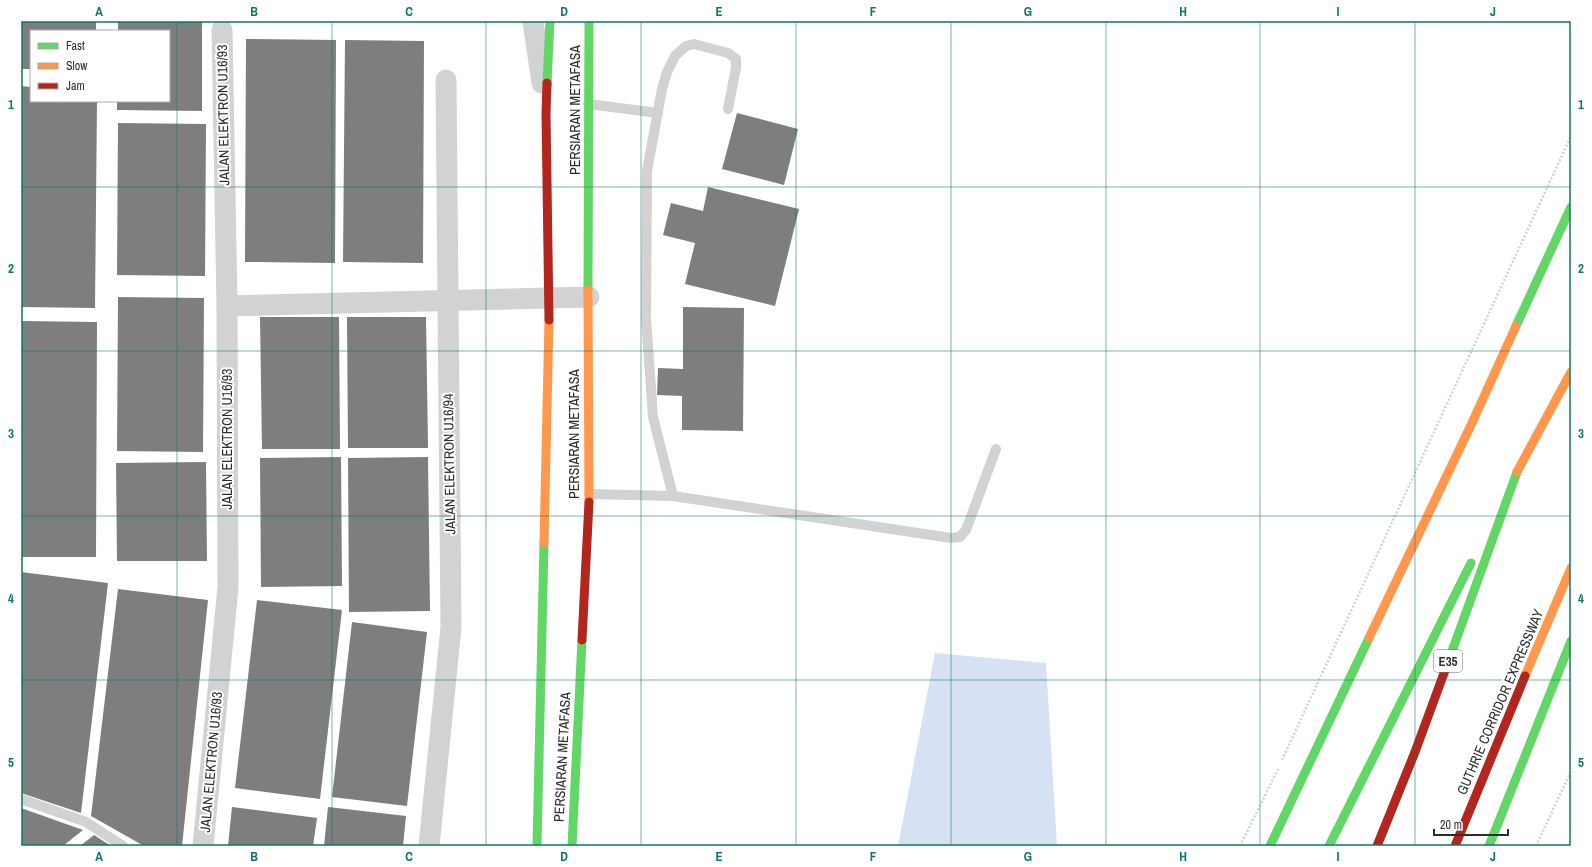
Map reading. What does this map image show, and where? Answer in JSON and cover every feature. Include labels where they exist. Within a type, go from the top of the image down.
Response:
[{"type":"main road","name":"PERSIARAN METAFASA","points":[[537,846],[549,299],[546,113],[550,21]]},
{"type":"main road","name":"PERSIARAN METAFASA","points":[[572,846],[589,494],[589,21]]},
{"type":"main road","points":[[1270,846],[1472,423],[1571,207]]},
{"type":"main road","name":"E35","points":[[1377,846],[1415,752],[1516,474],[1571,372]]},
{"type":"main road","points":[[1483,538],[1516,474]]},
{"type":"main road","points":[[1329,846],[1476,552]]},
{"type":"main road","name":"GUTHRIE CORRIDOR EXPRESSWAY","points":[[1455,846],[1571,568]]},
{"type":"main road","points":[[1489,846],[1571,641]]},
{"type":"street","points":[[533,21],[546,113]]},
{"type":"street","name":"JALAN ELEKTRON U16/93","points":[[203,846],[228,587],[227,306],[222,30]]},
{"type":"street","name":"JALAN ELEKTRON U16/94","points":[[430,846],[451,627],[446,80]]},
{"type":"street","points":[[227,306],[589,297]]},
{"type":"lane","points":[[674,496],[653,417],[646,318],[647,171],[667,72],[675,56],[686,46],[694,44],[728,53],[736,59],[736,68],[728,109]]},
{"type":"lane","points":[[588,104],[658,113]]},
{"type":"lane","points":[[589,494],[674,496],[951,538],[960,537],[966,530],[996,449]]},
{"type":"lane","points":[[21,799],[86,822],[123,846]]},
{"type":"path","points":[[1240,846],[1283,758],[1571,136]]},
{"type":"path","points":[[1536,846],[1571,772]]},
{"type":"water","points":[[935,653],[1046,663],[1057,846],[898,846]]},
{"type":"building","points":[[21,21],[96,21],[96,30],[30,30],[30,69],[21,69]]},
{"type":"building","points":[[118,21],[202,21],[202,111],[117,110],[117,102],[170,102],[170,30],[118,30]]},
{"type":"building","points":[[246,39],[336,40],[335,263],[245,262]]},
{"type":"building","points":[[345,40],[424,41],[423,263],[343,262]]},
{"type":"building","points":[[21,86],[30,87],[30,102],[97,102],[95,308],[21,307]]},
{"type":"building","points":[[737,113],[798,129],[784,185],[722,169]]},
{"type":"building","points":[[118,123],[206,124],[205,276],[117,275]]},
{"type":"building","points":[[708,187],[799,209],[775,306],[685,284],[695,243],[663,235],[671,203],[703,211]]},
{"type":"building","points":[[118,297],[204,298],[203,452],[117,451]]},
{"type":"building","points":[[683,307],[744,308],[743,431],[682,430],[682,396],[657,395],[658,368],[683,369]]},
{"type":"building","points":[[260,317],[339,317],[340,449],[262,449]]},
{"type":"building","points":[[347,317],[426,317],[428,448],[348,448]]},
{"type":"building","points":[[21,321],[97,322],[96,557],[21,557]]},
{"type":"building","points":[[341,457],[342,586],[261,587],[260,458]]},
{"type":"building","points":[[428,457],[430,611],[349,612],[348,458]]},
{"type":"building","points":[[206,462],[207,561],[117,561],[116,463]]},
{"type":"building","points":[[21,572],[108,583],[81,813],[21,793]]},
{"type":"building","points":[[118,589],[208,600],[182,846],[144,846],[91,816]]},
{"type":"building","points":[[257,600],[342,610],[320,799],[235,788]]},
{"type":"building","points":[[352,622],[427,632],[407,806],[332,797]]},
{"type":"building","points":[[232,807],[317,818],[313,846],[228,846]]},
{"type":"building","points":[[328,807],[406,816],[403,846],[324,846]]},
{"type":"building","points":[[21,808],[83,830],[63,846],[21,846]]},
{"type":"building","points":[[94,835],[111,846],[80,846]]},
{"type":"traffic: fast","points":[[547,83],[550,21]]},
{"type":"traffic: fast","points":[[588,290],[589,21]]},
{"type":"traffic: fast","points":[[1516,326],[1571,207]]},
{"type":"traffic: fast","points":[[1447,665],[1517,472]]},
{"type":"traffic: fast","points":[[537,846],[544,543]]},
{"type":"traffic: fast","points":[[1329,846],[1471,563]]},
{"type":"traffic: fast","points":[[1270,846],[1369,638]]},
{"type":"traffic: fast","points":[[572,846],[582,640]]},
{"type":"traffic: fast","points":[[1489,846],[1571,641]]},
{"type":"traffic: slow","points":[[588,290],[589,502]]},
{"type":"traffic: slow","points":[[544,543],[549,320]]},
{"type":"traffic: slow","points":[[1369,638],[1472,423],[1516,326]]},
{"type":"traffic: slow","points":[[1517,472],[1571,372]]},
{"type":"traffic: slow","points":[[1525,676],[1571,568]]},
{"type":"traffic: jam","points":[[547,83],[546,113],[549,320]]},
{"type":"traffic: jam","points":[[582,640],[589,502]]},
{"type":"traffic: jam","points":[[1377,846],[1415,752],[1447,665]]},
{"type":"traffic: jam","points":[[1455,846],[1525,676]]}]
